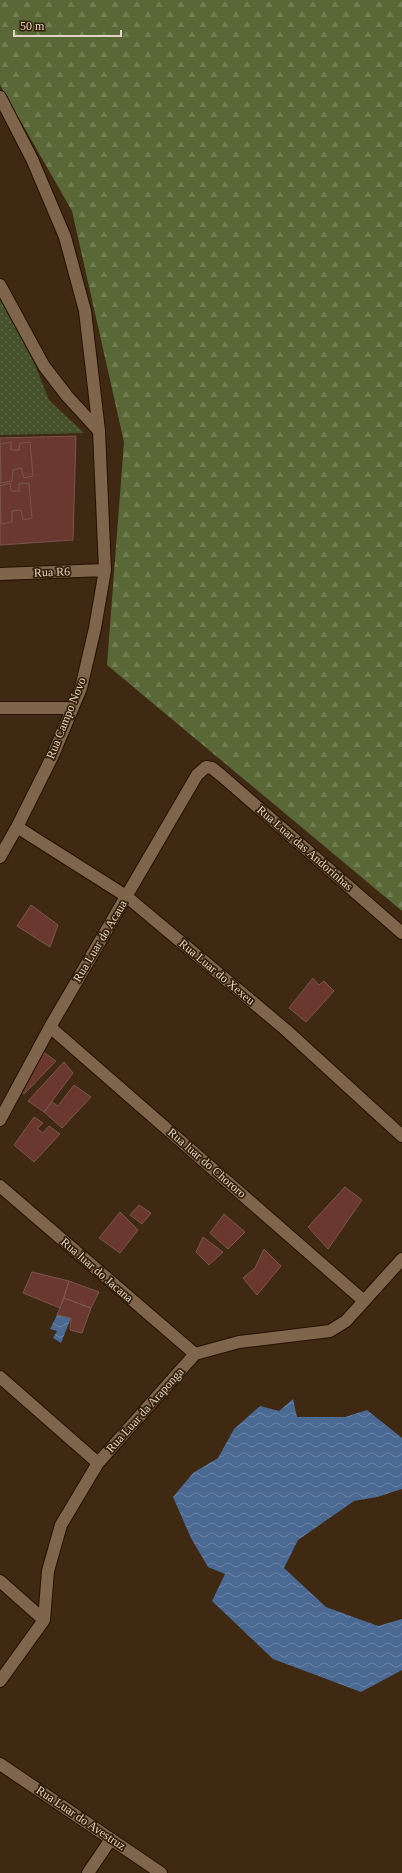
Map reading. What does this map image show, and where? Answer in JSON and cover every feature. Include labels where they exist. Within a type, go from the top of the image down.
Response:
[{"type":"street","name":"Rua Campo Novo","points":[[0,97],[32,159],[65,237],[85,311],[99,431],[105,570],[95,628],[81,688],[53,756],[0,857]]},
{"type":"street","points":[[0,285],[44,366],[67,396],[99,431]]},
{"type":"street","name":"Rua R6","points":[[0,574],[105,570]]},
{"type":"street","points":[[0,708],[73,708]]},
{"type":"street","name":"Rua Luar do Acaua","points":[[0,1120],[50,1026],[197,775],[206,767]]},
{"type":"street","name":"Rua Luar das Andorinhas","points":[[206,767],[212,768],[222,776],[402,933]]},
{"type":"street","name":"Rua Luar do Xexeu","points":[[17,827],[126,896],[286,1030],[402,1136]]},
{"type":"street","name":"Rua luar do Chororo","points":[[50,1026],[364,1301]]},
{"type":"street","name":"Rua luar do Jacana","points":[[0,1186],[195,1354]]},
{"type":"street","points":[[195,1354],[239,1342],[330,1331],[346,1321],[402,1258]]},
{"type":"street","name":"Rua Luar da Araponga","points":[[44,1620],[48,1571],[61,1526],[98,1463],[195,1354]]},
{"type":"street","points":[[0,1376],[98,1463]]},
{"type":"street","points":[[0,1581],[44,1620],[0,1681]]},
{"type":"street","name":"Rua Luar do Avestruz","points":[[0,1764],[161,1873]]},
{"type":"street","points":[[88,1873],[111,1839]]},
{"type":"green space","points":[[0,0],[402,0],[402,911],[107,665],[124,442],[72,211],[0,85]]},
{"type":"green space","points":[[0,297],[35,365],[49,400],[84,433],[0,435]]},
{"type":"water","points":[[57,1315],[71,1318],[61,1343],[53,1338],[57,1331],[50,1329]]},
{"type":"water","points":[[293,1399],[297,1417],[345,1417],[367,1410],[402,1438],[402,1489],[377,1497],[354,1501],[298,1540],[284,1568],[326,1607],[378,1626],[402,1619],[402,1670],[361,1692],[273,1659],[212,1601],[225,1574],[208,1567],[191,1538],[173,1497],[193,1473],[218,1458],[234,1429],[260,1406],[279,1411]]},
{"type":"building","points":[[76,436],[73,540],[0,545],[0,438]]},
{"type":"building","points":[[11,442],[11,450],[19,450],[20,443],[30,442],[33,476],[24,478],[21,468],[13,470],[12,481],[1,483],[0,444]]},
{"type":"building","points":[[10,483],[11,491],[19,491],[19,484],[29,483],[32,518],[23,520],[21,510],[12,511],[12,522],[1,524],[0,486]]},
{"type":"building","points":[[31,905],[58,925],[50,947],[17,926]]},
{"type":"building","points":[[313,978],[319,985],[324,981],[334,991],[306,1022],[289,1008]]},
{"type":"building","points":[[43,1052],[56,1061],[24,1094],[17,1088]]},
{"type":"building","points":[[64,1062],[73,1073],[44,1112],[28,1101]]},
{"type":"building","points":[[74,1085],[91,1097],[62,1128],[44,1112],[52,1102],[58,1106]]},
{"type":"building","points":[[34,1117],[43,1123],[37,1129],[43,1133],[49,1126],[60,1134],[34,1162],[14,1145]]},
{"type":"building","points":[[345,1187],[362,1200],[328,1249],[308,1227]]},
{"type":"building","points":[[139,1205],[151,1213],[142,1224],[130,1215]]},
{"type":"building","points":[[120,1212],[138,1230],[120,1253],[99,1238]]},
{"type":"building","points":[[224,1214],[245,1232],[228,1249],[210,1233]]},
{"type":"building","points":[[203,1237],[223,1252],[209,1265],[196,1252]]},
{"type":"building","points":[[264,1249],[281,1266],[257,1295],[243,1278],[255,1268]]},
{"type":"building","points":[[32,1272],[69,1281],[60,1308],[23,1293]]},
{"type":"building","points":[[69,1281],[99,1292],[91,1308],[64,1298]]},
{"type":"building","points":[[64,1298],[91,1308],[82,1333],[70,1330],[71,1318],[57,1315]]}]
